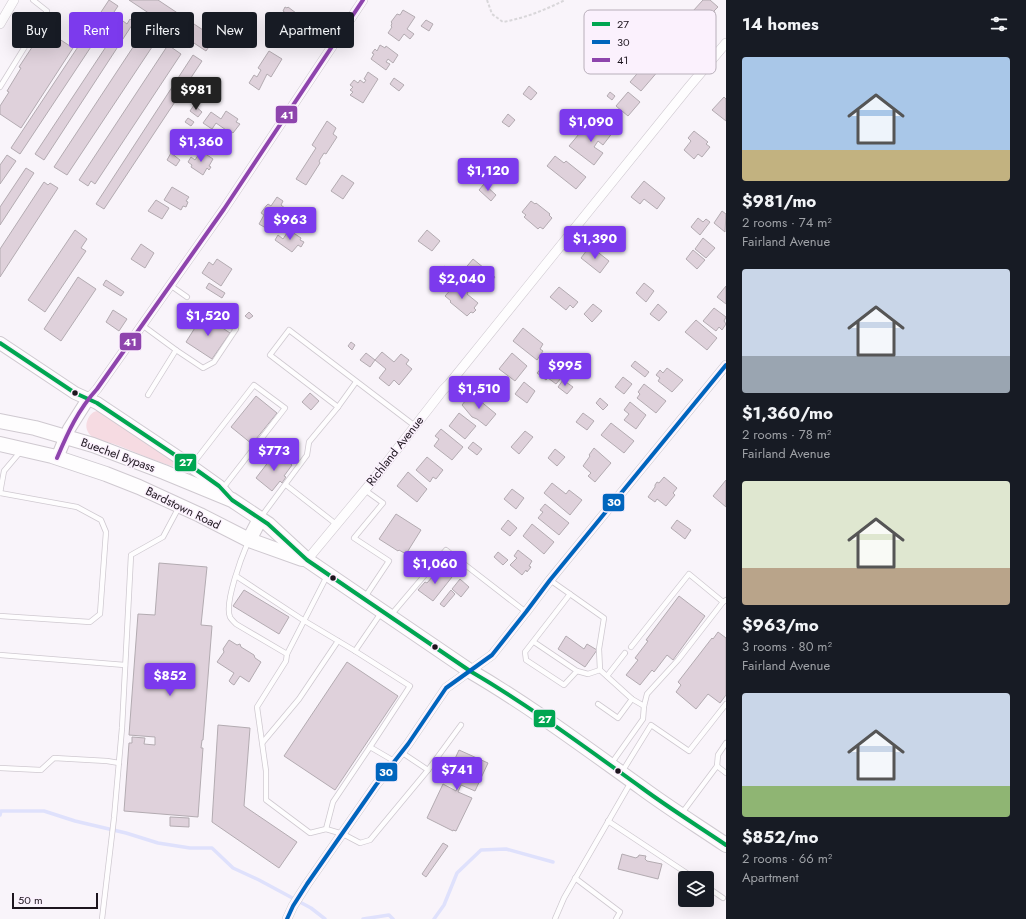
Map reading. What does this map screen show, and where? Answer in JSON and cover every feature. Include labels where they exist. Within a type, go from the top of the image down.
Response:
[{"type":"main road","name":"Bardstown Road","points":[[0,342],[75,393],[103,407],[191,466],[219,486],[232,500],[268,524],[307,560],[470,671],[546,720],[726,844]]},
{"type":"main road","points":[[0,444],[57,458],[69,429],[88,399]]},
{"type":"main road","name":"Buechel Bypass","points":[[0,421],[35,428],[93,445],[130,458],[232,500]]},
{"type":"main road","name":"Bardstown Road","points":[[57,458],[106,474],[180,505],[249,540],[307,560]]},
{"type":"main road","points":[[249,540],[260,519]]},
{"type":"street","points":[[0,24],[14,0]]},
{"type":"street","points":[[88,399],[97,389],[224,210],[363,0]]},
{"type":"street","name":"Richland Avenue","points":[[716,55],[726,43]]},
{"type":"street","name":"Richland Avenue","points":[[307,560],[700,74]]},
{"type":"street","points":[[287,919],[293,906],[307,884],[446,688],[492,655],[550,580],[726,365]]},
{"type":"lane","points":[[0,86],[46,11],[33,0]]},
{"type":"lane","points":[[170,286],[188,296]]},
{"type":"lane","points":[[142,325],[203,368],[214,362],[236,329],[212,312]]},
{"type":"lane","points":[[338,406],[270,355],[288,330],[415,426]]},
{"type":"lane","points":[[148,395],[176,350]]},
{"type":"lane","points":[[260,519],[307,455],[309,442],[356,382]]},
{"type":"lane","points":[[191,466],[254,385],[285,408],[222,489]]},
{"type":"lane","points":[[0,616],[90,622],[100,614],[106,532],[101,520],[77,507],[0,493],[4,471],[23,449]]},
{"type":"lane","points":[[286,485],[336,524]]},
{"type":"lane","points":[[364,599],[388,561],[354,538],[383,503],[365,490]]},
{"type":"lane","points":[[102,919],[119,763],[131,555],[163,537],[180,505]]},
{"type":"lane","points":[[249,540],[239,562],[228,608],[230,618],[236,624],[287,654]]},
{"type":"lane","points":[[355,651],[386,614],[446,550],[526,612]]},
{"type":"lane","points":[[328,574],[303,620],[287,654],[286,660],[257,707],[266,771],[266,800],[310,833],[326,829],[343,834],[360,842],[370,840],[428,770],[461,725]]},
{"type":"lane","points":[[555,919],[564,898],[608,821],[621,773],[643,719],[647,694],[678,660],[724,601],[689,574],[630,647]]},
{"type":"lane","points":[[236,576],[303,620],[410,686],[333,802],[326,829]]},
{"type":"lane","points":[[550,580],[604,618],[599,649],[600,670],[632,699],[644,706]]},
{"type":"lane","points":[[570,594],[525,652],[526,660],[564,685],[577,671]]},
{"type":"lane","points":[[263,742],[299,699],[338,641]]},
{"type":"lane","points":[[534,642],[577,671],[588,674],[600,670]]},
{"type":"lane","points":[[607,676],[625,653]]},
{"type":"lane","points":[[0,655],[125,665]]},
{"type":"lane","points":[[598,704],[618,718],[632,699]]},
{"type":"lane","points":[[643,719],[690,751],[726,704]]},
{"type":"lane","points":[[621,773],[651,725]]},
{"type":"lane","points":[[681,814],[717,766],[718,755],[726,744]]},
{"type":"lane","points":[[370,747],[394,761]]},
{"type":"lane","points":[[401,752],[428,770]]},
{"type":"lane","points":[[0,768],[41,770],[54,758],[119,763]]},
{"type":"lane","points":[[717,766],[726,773]]},
{"type":"lane","points":[[608,821],[683,871]]},
{"type":"lane","points":[[575,878],[620,912],[616,919]]},
{"type":"lane","points":[[714,892],[723,898]]},
{"type":"path","points":[[487,0],[492,14],[503,22],[522,18],[565,0]]},
{"type":"shaded area","points":[[97,411],[104,414],[179,465],[179,467],[158,461],[91,436],[86,428],[86,423],[90,415]]},
{"type":"building","points":[[109,0],[118,6],[114,12],[101,12]]},
{"type":"building","points":[[129,0],[158,0],[176,12],[147,12]]},
{"type":"building","points":[[703,0],[710,0],[718,7],[715,10],[694,10]]},
{"type":"building","points":[[285,7],[288,7],[295,12],[284,12],[283,11]]},
{"type":"building","points":[[403,10],[415,17],[407,29],[414,34],[410,39],[404,34],[399,41],[388,33],[392,27],[391,22],[397,14],[400,15]]},
{"type":"building","points":[[130,19],[131,20],[131,27],[123,39],[123,21],[127,24]]},
{"type":"building","points":[[426,20],[433,24],[429,31],[421,26]]},
{"type":"building","points":[[194,24],[202,29],[202,48],[208,48],[206,51],[194,43]]},
{"type":"building","points":[[61,40],[69,45],[69,48],[73,48],[21,128],[0,114],[0,106],[21,68],[19,67],[32,48],[61,48]]},
{"type":"building","points":[[380,45],[385,48],[386,46],[398,55],[393,63],[388,59],[386,62],[390,64],[386,70],[371,59],[374,54],[372,53],[375,49],[377,51]]},
{"type":"building","points":[[77,48],[90,48],[20,154],[11,148]]},
{"type":"building","points":[[105,48],[117,48],[44,160],[35,154]]},
{"type":"building","points":[[132,48],[151,48],[67,175],[54,167]]},
{"type":"building","points":[[166,48],[172,48],[181,54],[95,184],[91,181],[88,186],[79,180]]},
{"type":"building","points":[[269,51],[282,59],[271,77],[267,74],[259,90],[249,83],[254,75],[257,77],[261,70],[258,68]]},
{"type":"building","points":[[193,55],[202,61],[104,209],[96,204]]},
{"type":"building","points":[[368,72],[378,79],[363,103],[350,95],[353,92],[350,90],[353,87],[350,85],[354,80],[358,83],[360,80],[364,83],[366,80],[364,79]]},
{"type":"building","points":[[637,74],[656,74],[641,91],[630,82]]},
{"type":"building","points":[[394,78],[404,85],[399,91],[390,84]]},
{"type":"building","points":[[529,86],[537,93],[531,100],[523,94]]},
{"type":"building","points":[[610,92],[615,96],[612,100],[607,96]]},
{"type":"building","points":[[628,92],[640,102],[628,116],[616,106]]},
{"type":"building","points":[[724,97],[726,99],[726,121],[712,110]]},
{"type":"building","points":[[194,105],[202,112],[198,117],[190,111]]},
{"type":"building","points":[[226,111],[238,119],[236,122],[240,124],[233,133],[216,123],[212,129],[203,123],[211,112],[221,119]]},
{"type":"building","points":[[508,114],[515,120],[509,127],[502,122]]},
{"type":"building","points":[[188,118],[194,122],[191,126],[185,122]]},
{"type":"building","points":[[327,121],[336,128],[333,134],[337,137],[326,154],[324,153],[319,161],[320,163],[306,185],[296,179],[316,148],[312,145]]},
{"type":"building","points":[[600,122],[613,132],[603,145],[598,141],[594,147],[603,153],[594,165],[569,146],[584,128],[591,133]]},
{"type":"building","points":[[694,131],[708,142],[706,144],[710,147],[702,157],[698,154],[694,159],[684,150],[691,141],[688,138]]},
{"type":"building","points":[[201,151],[213,159],[209,166],[211,167],[209,170],[207,168],[203,175],[191,167],[192,165],[188,162],[191,157],[195,160]]},
{"type":"building","points":[[171,153],[180,160],[176,166],[167,160]]},
{"type":"building","points":[[7,155],[16,161],[0,184],[0,165]]},
{"type":"building","points":[[555,156],[564,163],[566,161],[586,177],[576,189],[547,166]]},
{"type":"building","points":[[26,168],[34,173],[0,225],[0,207]]},
{"type":"building","points":[[342,175],[354,183],[343,199],[331,191]]},
{"type":"building","points":[[644,181],[665,198],[657,209],[644,199],[640,204],[631,197]]},
{"type":"building","points":[[44,182],[48,185],[50,183],[58,188],[0,277],[0,249]]},
{"type":"building","points":[[484,184],[496,195],[491,201],[479,190]]},
{"type":"building","points":[[172,187],[189,197],[186,201],[188,202],[186,207],[183,206],[181,210],[164,200]]},
{"type":"building","points":[[277,197],[283,201],[281,205],[286,209],[271,231],[259,224],[264,215],[261,213],[268,204],[271,206]]},
{"type":"building","points":[[156,200],[169,208],[162,219],[148,211]]},
{"type":"building","points":[[531,201],[550,214],[549,215],[552,218],[543,229],[540,227],[538,229],[524,217],[526,215],[522,212]]},
{"type":"building","points":[[722,211],[726,214],[725,232],[714,223]]},
{"type":"building","points":[[698,218],[703,222],[706,219],[710,222],[700,235],[691,227]]},
{"type":"building","points":[[75,230],[87,239],[81,248],[86,251],[45,312],[28,300]]},
{"type":"building","points":[[289,230],[301,238],[300,240],[304,242],[301,247],[298,245],[292,252],[275,240],[278,235],[283,239]]},
{"type":"building","points":[[427,230],[440,241],[432,251],[418,241]]},
{"type":"building","points":[[703,238],[715,248],[706,258],[695,249]]},
{"type":"building","points":[[141,244],[154,253],[145,268],[131,259]]},
{"type":"building","points":[[590,246],[609,261],[600,273],[581,258]]},
{"type":"building","points":[[693,250],[705,260],[697,269],[686,259]]},
{"type":"building","points":[[217,259],[232,269],[221,286],[202,273],[209,262],[213,265]]},
{"type":"building","points":[[473,259],[495,277],[491,282],[494,284],[488,291],[463,271]]},
{"type":"building","points":[[444,266],[454,274],[445,285],[435,277]]},
{"type":"building","points":[[78,277],[96,289],[61,341],[44,329]]},
{"type":"building","points":[[106,280],[124,292],[121,296],[103,285]]},
{"type":"building","points":[[209,283],[225,293],[222,298],[206,288]]},
{"type":"building","points":[[644,283],[654,291],[646,302],[636,293]]},
{"type":"building","points":[[455,285],[460,289],[462,287],[468,292],[467,294],[478,303],[474,308],[476,310],[473,313],[471,312],[467,316],[445,296]]},
{"type":"building","points":[[726,286],[726,304],[717,297]]},
{"type":"building","points":[[559,287],[578,302],[573,308],[570,305],[566,310],[550,297]]},
{"type":"building","points":[[593,304],[602,311],[592,322],[584,314]]},
{"type":"building","points":[[658,304],[667,312],[659,321],[650,314]]},
{"type":"building","points":[[714,308],[726,317],[724,321],[726,324],[722,330],[719,327],[716,331],[703,321]]},
{"type":"building","points":[[113,310],[127,319],[119,331],[106,322]]},
{"type":"building","points":[[249,312],[253,316],[249,319],[245,316]]},
{"type":"building","points":[[203,315],[230,333],[212,359],[186,342]]},
{"type":"building","points":[[696,320],[717,338],[707,350],[685,332]]},
{"type":"building","points":[[523,328],[543,344],[540,349],[543,351],[537,360],[513,341]]},
{"type":"building","points":[[351,342],[355,345],[352,350],[348,346]]},
{"type":"building","points":[[382,352],[394,362],[401,354],[409,360],[406,364],[412,369],[399,385],[394,380],[389,386],[379,378],[386,369],[375,360]]},
{"type":"building","points":[[366,353],[375,360],[370,367],[360,360]]},
{"type":"building","points":[[512,353],[527,366],[515,381],[499,369]]},
{"type":"building","points":[[635,361],[649,372],[645,377],[631,366]]},
{"type":"building","points":[[545,364],[562,377],[556,384],[548,378],[546,380],[537,373]]},
{"type":"building","points":[[667,368],[683,380],[672,392],[658,381],[660,378],[656,375],[660,370],[663,373]]},
{"type":"building","points":[[623,377],[632,384],[624,394],[615,387]]},
{"type":"building","points":[[563,380],[573,387],[567,394],[558,387]]},
{"type":"building","points":[[524,382],[535,391],[527,403],[515,394]]},
{"type":"building","points":[[644,384],[666,401],[656,413],[637,398],[640,394],[638,392]]},
{"type":"building","points":[[496,386],[501,390],[498,395],[492,392]]},
{"type":"building","points":[[310,393],[319,401],[311,410],[302,402]]},
{"type":"building","points":[[470,395],[472,397],[473,395],[496,414],[486,426],[472,417],[462,405]]},
{"type":"building","points":[[256,396],[277,413],[252,444],[231,427]]},
{"type":"building","points":[[600,398],[608,405],[603,410],[596,403]]},
{"type":"building","points":[[630,402],[646,415],[636,429],[624,420],[629,414],[624,410]]},
{"type":"building","points":[[459,413],[476,426],[465,439],[449,426]]},
{"type":"building","points":[[583,413],[594,421],[587,430],[576,422]]},
{"type":"building","points":[[611,423],[634,441],[624,453],[601,435]]},
{"type":"building","points":[[441,429],[463,447],[452,460],[434,446],[439,439],[435,436]]},
{"type":"building","points":[[525,431],[533,437],[519,454],[511,447]]},
{"type":"building","points":[[473,442],[482,449],[477,455],[468,448]]},
{"type":"building","points":[[594,448],[611,463],[595,482],[588,476],[591,473],[583,466]]},
{"type":"building","points":[[555,449],[565,457],[557,466],[548,458]]},
{"type":"building","points":[[276,452],[292,465],[284,476],[286,477],[282,483],[280,481],[272,491],[256,478]]},
{"type":"building","points":[[427,457],[443,470],[436,479],[433,477],[430,482],[416,470]]},
{"type":"building","points":[[408,472],[427,489],[417,502],[397,486]]},
{"type":"building","points":[[664,477],[677,488],[673,493],[675,495],[666,506],[657,499],[655,502],[648,497],[657,482],[659,483]]},
{"type":"building","points":[[726,480],[726,507],[713,496]]},
{"type":"building","points":[[552,483],[566,494],[569,490],[582,500],[570,515],[544,493]]},
{"type":"building","points":[[512,489],[524,498],[516,509],[504,499]]},
{"type":"building","points":[[545,504],[569,523],[559,535],[538,518],[543,512],[540,510]]},
{"type":"building","points":[[396,514],[421,530],[406,554],[399,550],[398,551],[379,539]]},
{"type":"building","points":[[508,520],[517,528],[510,536],[501,529]]},
{"type":"building","points":[[677,520],[691,530],[685,539],[671,528]]},
{"type":"building","points":[[532,524],[554,542],[544,554],[523,536]]},
{"type":"building","points":[[518,550],[532,561],[529,566],[531,567],[522,575],[510,565],[517,558],[514,556]]},
{"type":"building","points":[[498,552],[508,560],[503,565],[494,557]]},
{"type":"building","points":[[159,563],[207,567],[201,625],[212,626],[203,740],[201,748],[203,748],[198,817],[124,811],[129,743],[132,743],[132,737],[145,738],[144,744],[155,745],[155,737],[129,735],[138,614],[155,615]]},
{"type":"building","points":[[440,568],[452,577],[433,601],[418,590],[425,582],[427,583]]},
{"type":"building","points":[[460,579],[469,587],[461,597],[452,589]]},
{"type":"building","points":[[244,590],[289,617],[279,634],[233,606]]},
{"type":"building","points":[[451,590],[455,594],[444,607],[440,604]]},
{"type":"building","points":[[679,596],[705,616],[673,660],[667,655],[654,672],[652,670],[640,685],[626,675],[638,660],[635,658],[648,641],[646,640]]},
{"type":"building","points":[[718,632],[726,638],[726,695],[720,703],[708,694],[696,709],[676,692],[681,685],[678,682]]},
{"type":"building","points":[[566,636],[584,649],[587,644],[597,650],[585,667],[558,649]]},
{"type":"building","points":[[229,640],[237,645],[240,644],[241,647],[254,655],[255,658],[261,662],[249,682],[240,676],[234,685],[229,681],[234,673],[217,662],[224,652],[223,649]]},
{"type":"building","points":[[347,662],[398,696],[335,790],[284,756]]},
{"type":"building","points":[[218,725],[250,728],[244,806],[297,842],[279,868],[212,822]]},
{"type":"building","points":[[459,750],[488,763],[475,791],[461,785],[458,792],[472,798],[456,831],[453,831],[427,818],[443,784],[456,791],[459,784],[446,778]]},
{"type":"building","points":[[170,817],[189,818],[189,827],[170,826]]},
{"type":"building","points":[[443,843],[448,846],[426,877],[422,874]]},
{"type":"building","points":[[622,854],[636,858],[639,855],[646,856],[645,859],[647,861],[662,864],[658,879],[618,869]]},
{"type":"waterway","points":[[0,815],[1,811],[44,811],[75,821],[126,833],[158,843],[190,848],[212,848],[233,868],[311,908],[325,919]]},
{"type":"waterway","points":[[434,919],[444,905],[457,873],[481,850],[506,849],[553,862]]},
{"type":"waterway","points":[[363,919],[389,915],[393,919]]},
{"type":"transit line","name":"41","points":[[57,458],[69,430],[84,405],[97,389],[224,209],[363,0]]},
{"type":"transit line","name":"27","points":[[0,343],[75,393],[97,403],[184,461],[219,486],[232,500],[268,524],[307,560],[470,671],[536,713],[663,803],[726,845]]},
{"type":"transit line","name":"30","points":[[287,919],[293,906],[307,884],[376,785],[408,744],[446,688],[492,655],[550,580],[726,365]]}]
